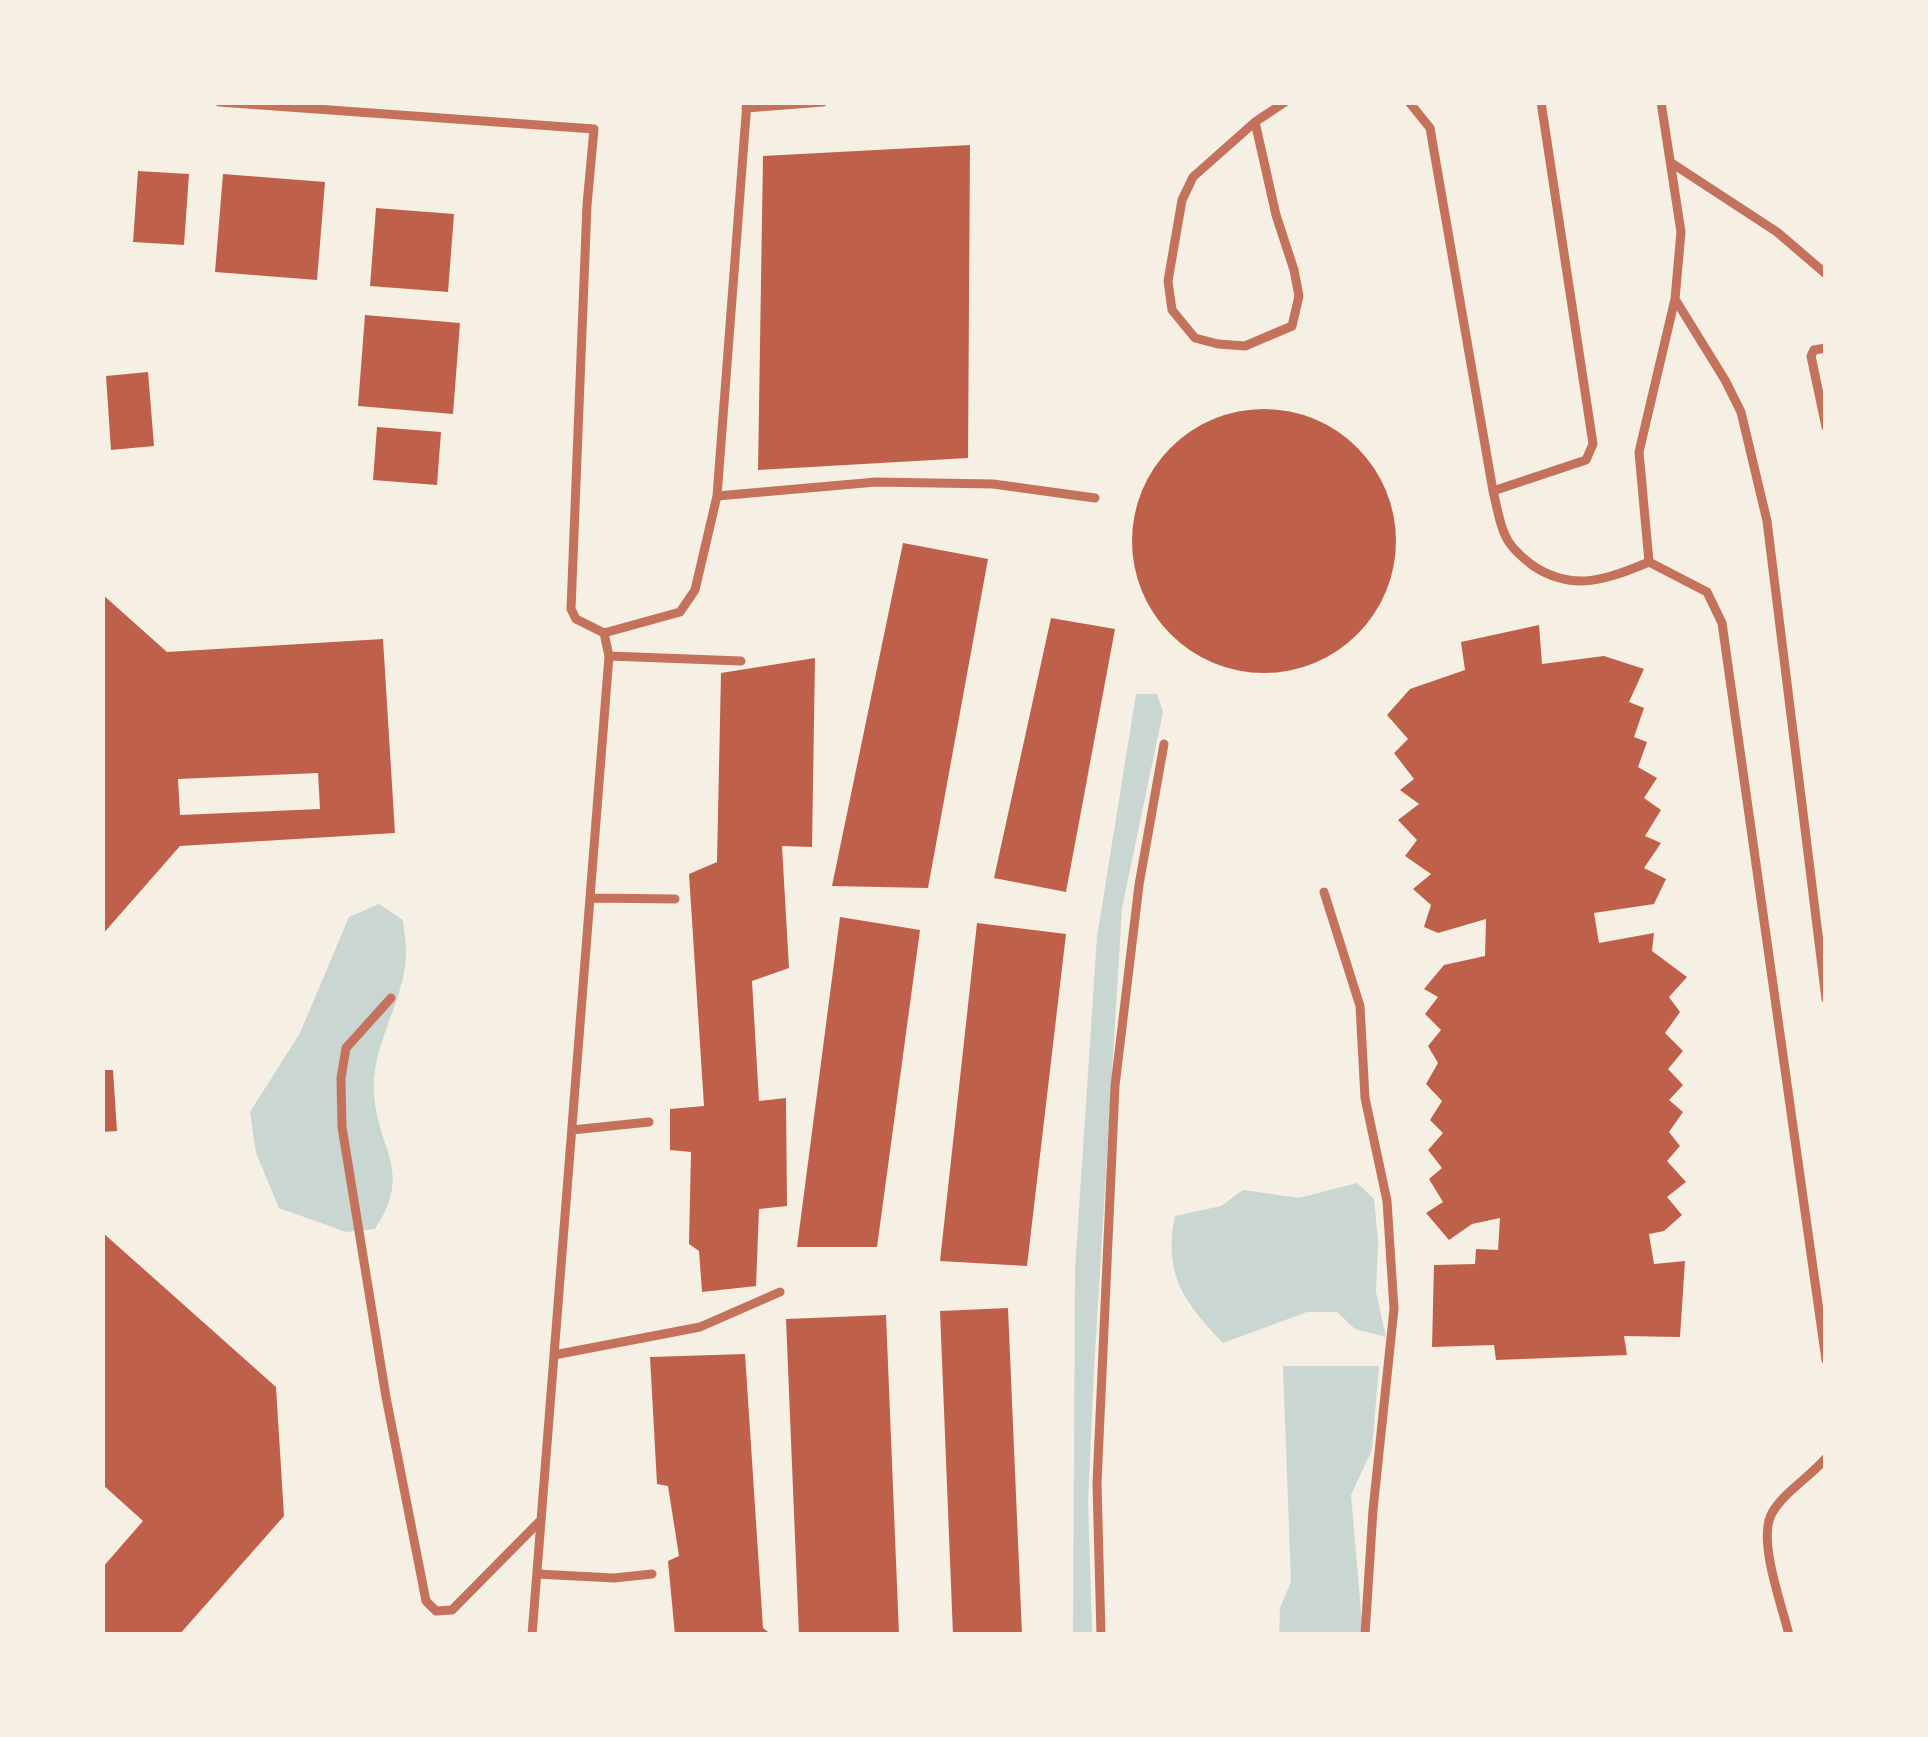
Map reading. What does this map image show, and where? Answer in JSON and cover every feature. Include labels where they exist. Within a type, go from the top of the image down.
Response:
[{"type":"lane","points":[[219,102],[594,129],[572,609],[576,619],[604,633],[680,612],[695,590],[717,496],[747,105],[823,102]]},
{"type":"lane","points":[[1256,122],[1299,296],[1292,326],[1245,346],[1218,344],[1195,338],[1172,310],[1168,280],[1183,200],[1193,177],[1256,122],[1285,102]]},
{"type":"lane","points":[[1408,102],[1430,128],[1493,491],[1506,539],[1547,575],[1581,584],[1649,562],[1707,592],[1722,623],[1826,1360]]},
{"type":"lane","points":[[1493,491],[1586,460],[1593,444],[1541,102]]},
{"type":"lane","points":[[1649,562],[1639,452],[1675,299],[1681,232],[1661,102]]},
{"type":"lane","points":[[1670,162],[1777,232],[1826,274]]},
{"type":"lane","points":[[1675,299],[1741,412],[1767,521],[1826,999]]},
{"type":"lane","points":[[1826,348],[1814,350],[1811,356],[1826,427]]},
{"type":"lane","points":[[717,496],[876,482],[994,484],[1095,498]]},
{"type":"lane","points":[[532,1635],[609,656],[604,633]]},
{"type":"lane","points":[[609,656],[741,661]]},
{"type":"lane","points":[[1101,1635],[1097,1483],[1115,1086],[1139,885],[1164,744]]},
{"type":"lane","points":[[1324,892],[1360,1006],[1365,1098],[1387,1201],[1394,1310],[1365,1635]]},
{"type":"lane","points":[[591,898],[675,899]]},
{"type":"lane","points":[[391,998],[346,1048],[340,1078],[342,1127],[386,1397],[426,1601],[436,1611],[452,1610],[539,1522]]},
{"type":"lane","points":[[572,1130],[649,1122]]},
{"type":"lane","points":[[554,1355],[700,1327],[780,1292]]},
{"type":"lane","points":[[1789,1635],[1766,1539],[1768,1520],[1826,1458]]},
{"type":"lane","points":[[537,1574],[614,1578],[652,1574]]},
{"type":"shaded area","points":[[1136,694],[1157,694],[1163,712],[1122,908],[1088,1501],[1092,1632],[1073,1635],[1075,1269],[1097,937]]},
{"type":"shaded area","points":[[379,904],[403,920],[406,949],[404,975],[374,1077],[377,1115],[391,1162],[392,1192],[375,1229],[346,1232],[279,1208],[256,1153],[250,1112],[300,1033],[349,917]]},
{"type":"shaded area","points":[[1357,1183],[1374,1199],[1376,1292],[1386,1337],[1355,1329],[1337,1312],[1307,1312],[1223,1343],[1180,1286],[1172,1255],[1175,1216],[1221,1206],[1243,1190],[1299,1198]]},
{"type":"shaded area","points":[[1283,1366],[1379,1366],[1372,1450],[1351,1495],[1363,1635],[1279,1635],[1280,1608],[1291,1582]]},
{"type":"building","points":[[970,145],[968,458],[758,470],[763,156]]},
{"type":"building","points":[[138,171],[189,174],[184,245],[133,242]]},
{"type":"building","points":[[223,174],[325,182],[317,280],[215,272]]},
{"type":"building","points":[[376,208],[454,214],[448,292],[370,286]]},
{"type":"building","points":[[365,315],[460,323],[453,414],[358,406]]},
{"type":"building","points":[[148,372],[154,446],[111,450],[106,376]]},
{"type":"building","points":[[1264,409],[1314,419],[1357,448],[1386,491],[1396,541],[1386,591],[1357,634],[1314,663],[1264,673],[1214,663],[1171,634],[1142,591],[1132,541],[1142,491],[1171,448],[1214,419]]},
{"type":"building","points":[[377,427],[441,432],[437,485],[373,480]]},
{"type":"building","points":[[903,543],[988,559],[928,888],[832,886]]},
{"type":"building","points":[[102,594],[167,652],[383,639],[395,833],[180,846],[102,935]],"holes":[[[318,773],[320,809],[180,815],[178,779]]]},
{"type":"building","points":[[1051,618],[1115,629],[1066,892],[994,878]]},
{"type":"building","points":[[1539,625],[1542,664],[1604,656],[1644,669],[1629,702],[1644,708],[1634,737],[1647,742],[1638,767],[1657,778],[1644,798],[1661,810],[1645,836],[1661,843],[1644,868],[1666,879],[1654,904],[1594,913],[1599,943],[1654,933],[1652,951],[1687,977],[1669,997],[1680,1012],[1665,1033],[1683,1051],[1668,1069],[1683,1085],[1669,1100],[1683,1112],[1669,1132],[1680,1146],[1667,1161],[1686,1182],[1667,1197],[1682,1215],[1664,1231],[1649,1234],[1654,1264],[1685,1261],[1680,1337],[1624,1336],[1627,1355],[1496,1360],[1494,1345],[1432,1347],[1434,1265],[1475,1264],[1476,1249],[1498,1250],[1500,1218],[1472,1224],[1449,1240],[1426,1213],[1443,1202],[1429,1179],[1442,1168],[1428,1150],[1443,1133],[1430,1120],[1442,1101],[1426,1084],[1438,1063],[1428,1046],[1441,1030],[1425,1014],[1438,997],[1424,989],[1444,965],[1485,956],[1486,919],[1438,933],[1424,927],[1431,905],[1413,889],[1431,874],[1405,856],[1417,840],[1398,820],[1419,804],[1400,790],[1414,779],[1394,753],[1408,739],[1387,715],[1410,689],[1465,670],[1461,642]]},
{"type":"building","points":[[815,658],[812,847],[782,846],[789,968],[752,981],[759,1101],[786,1098],[787,1206],[759,1209],[756,1286],[702,1292],[699,1251],[689,1244],[691,1152],[670,1150],[670,1109],[704,1106],[689,874],[717,862],[721,673]]},
{"type":"building","points":[[840,917],[920,930],[877,1247],[797,1247]]},
{"type":"building","points":[[977,923],[1066,934],[1027,1266],[940,1261]]},
{"type":"building","points":[[102,1070],[113,1070],[117,1131],[102,1132]]},
{"type":"building","points":[[102,1232],[276,1387],[284,1516],[179,1635],[102,1635],[102,1568],[143,1521],[102,1484]]},
{"type":"building","points":[[1008,1308],[1022,1635],[953,1635],[940,1311]]},
{"type":"building","points":[[886,1315],[899,1635],[799,1635],[786,1319]]},
{"type":"building","points":[[745,1354],[763,1628],[772,1635],[675,1635],[668,1561],[679,1556],[668,1486],[657,1484],[650,1357]]}]
